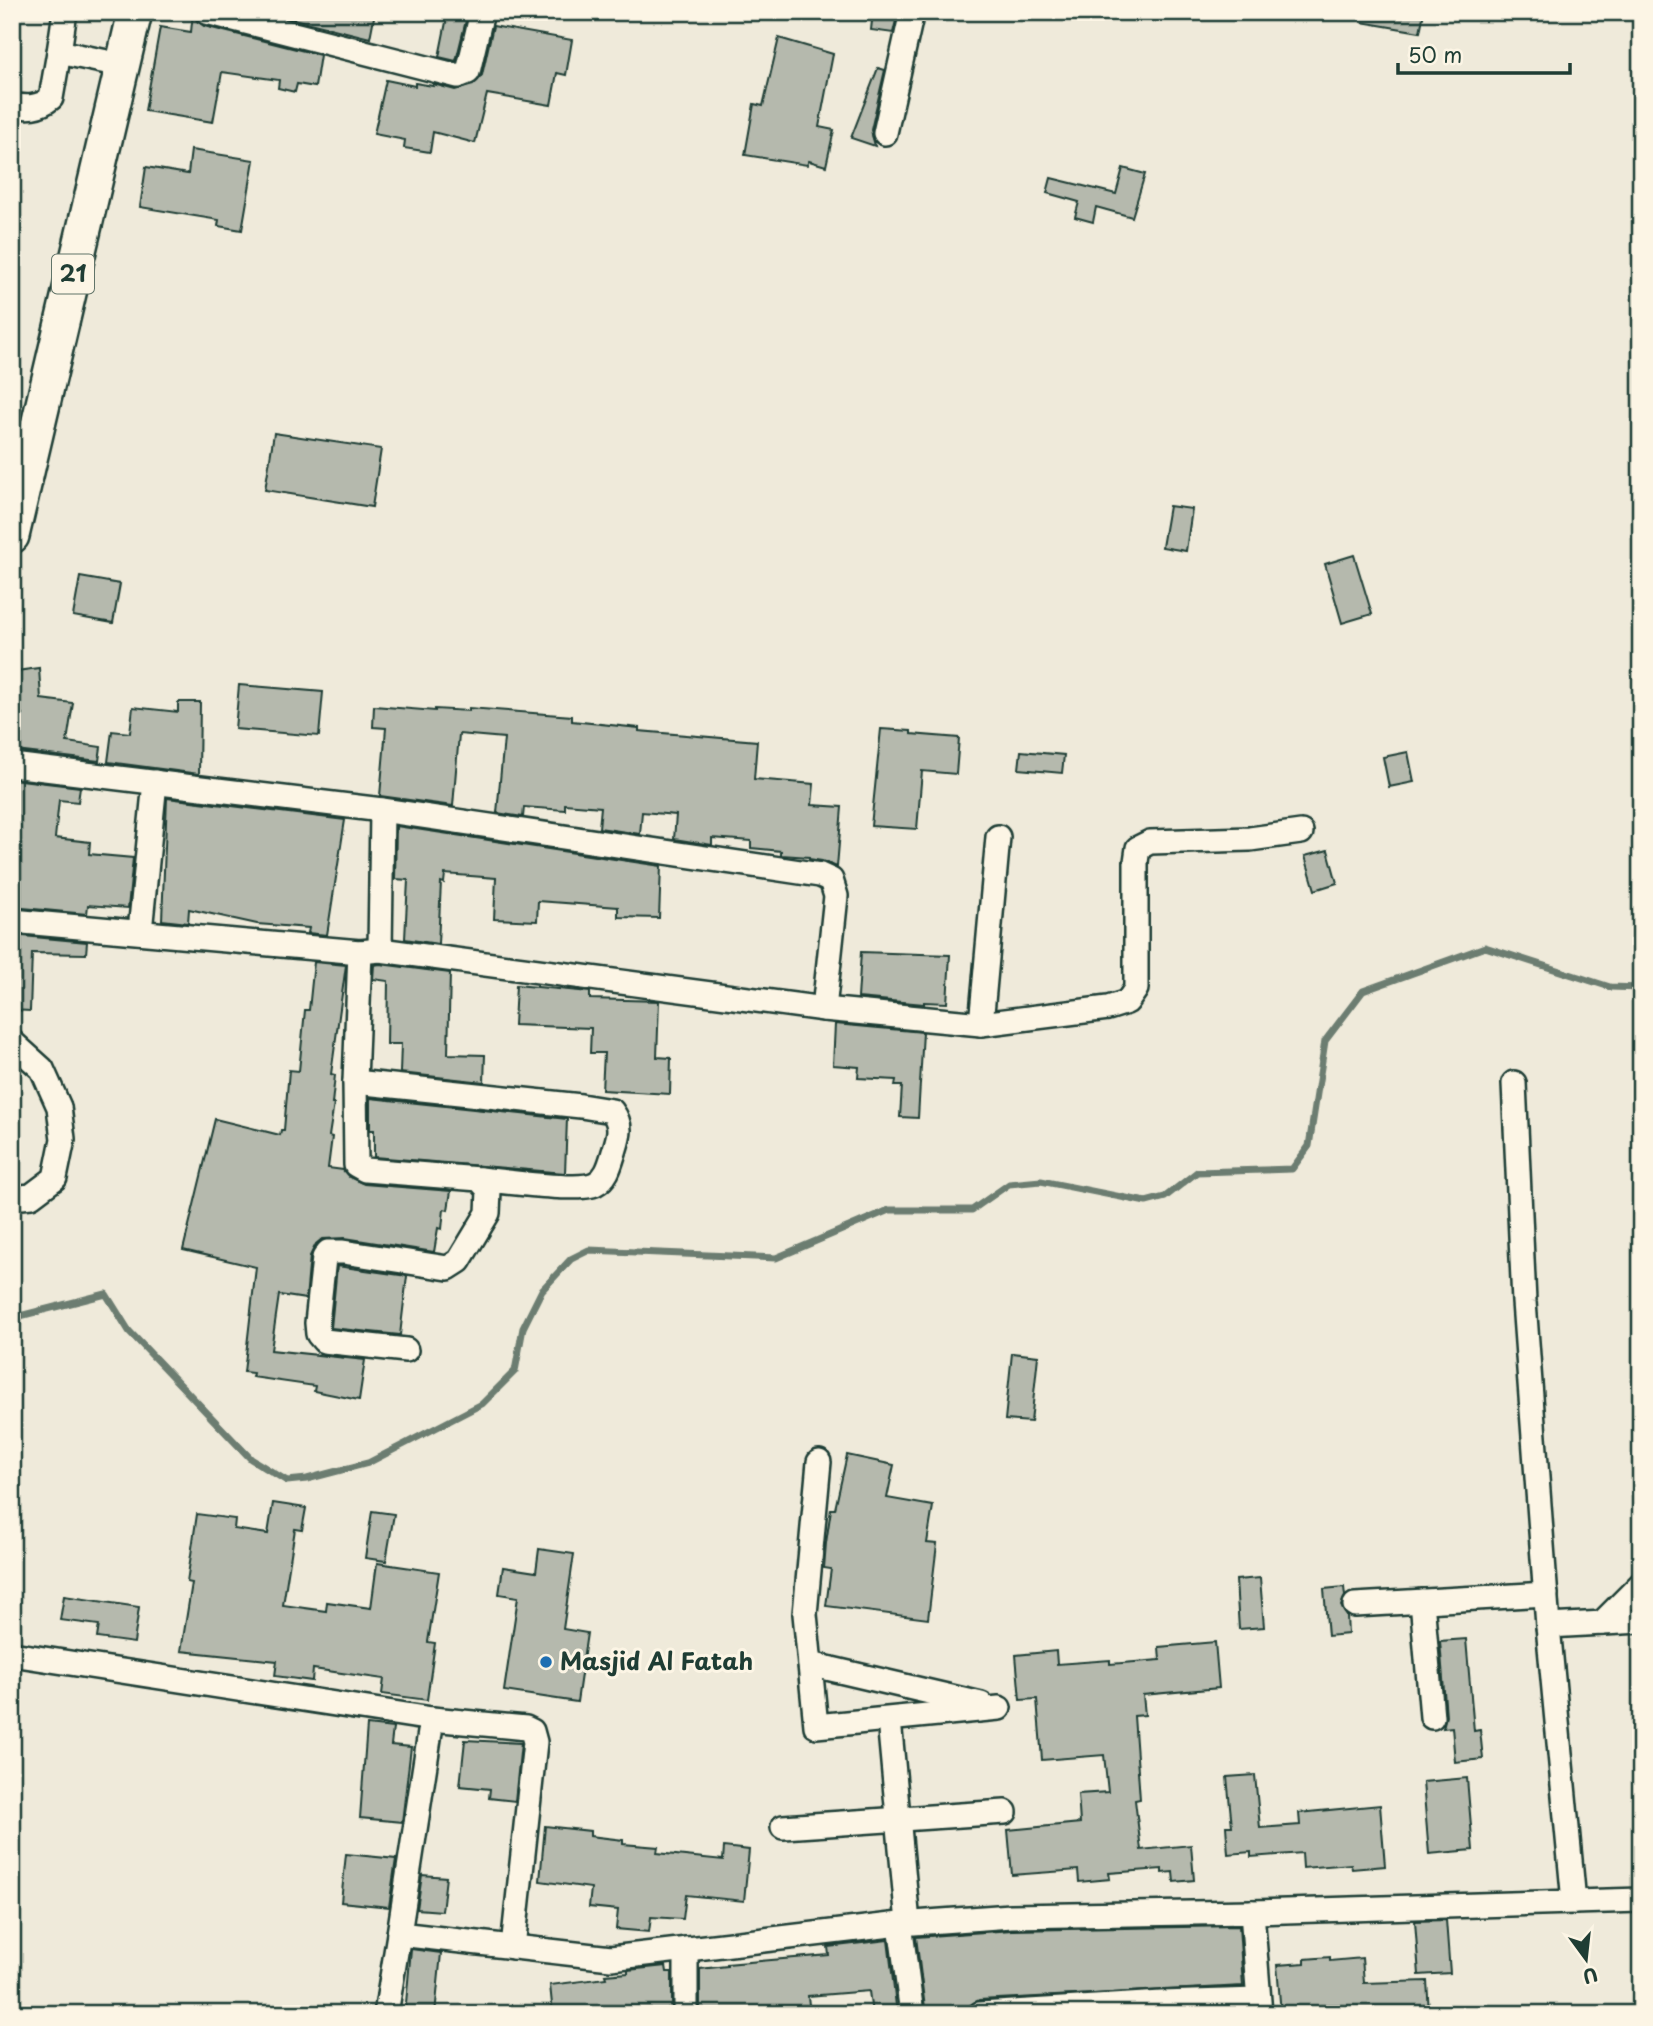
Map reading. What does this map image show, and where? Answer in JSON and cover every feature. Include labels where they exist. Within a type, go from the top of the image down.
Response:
[{"type":"highway","name":"21","points":[[12,536],[135,12]]},
{"type":"street","points":[[12,105],[27,107],[44,104],[51,98],[65,12]]},
{"type":"street","points":[[208,12],[458,76],[468,72],[482,12]]},
{"type":"street","points":[[885,133],[912,12]]},
{"type":"street","points":[[59,52],[121,65]]},
{"type":"street","points":[[12,765],[382,810],[820,875],[831,880],[836,896],[824,1009]]},
{"type":"street","points":[[140,931],[155,782]]},
{"type":"street","points":[[355,1082],[612,1111],[618,1119],[620,1131],[607,1174],[594,1185],[577,1187],[365,1170],[356,1165],[355,1082],[382,810]]},
{"type":"street","points":[[12,921],[370,951],[824,1009],[981,1024],[1108,1008],[1127,1002],[1136,989],[1138,848],[1150,842],[1250,839],[1301,832]]},
{"type":"street","points":[[981,1024],[998,837]]},
{"type":"street","points":[[12,1042],[42,1069],[59,1107],[63,1139],[55,1178],[31,1196],[12,1198]]},
{"type":"street","points":[[1514,1083],[1524,1302],[1548,1626],[1574,1902]]},
{"type":"street","points":[[406,1350],[324,1341],[318,1334],[317,1324],[324,1258],[328,1252],[343,1252],[448,1268],[459,1261],[488,1213],[489,1190],[479,1179]]},
{"type":"street","points":[[810,1664],[999,1708],[816,1726],[805,1614],[819,1462]]},
{"type":"street","points":[[1602,1623],[1641,1584]]},
{"type":"street","points":[[1355,1605],[1546,1594]]},
{"type":"street","points":[[1422,1601],[1432,1717]]},
{"type":"street","points":[[1548,1626],[1641,1620]]},
{"type":"street","points":[[12,1654],[432,1719],[526,1728],[531,1731],[535,1742],[513,1947]]},
{"type":"street","points":[[386,2014],[432,1719]]},
{"type":"street","points":[[889,1720],[912,2014]]},
{"type":"street","points":[[783,1827],[1005,1812]]},
{"type":"street","points":[[399,1934],[611,1958],[904,1924],[1011,1916],[1252,1912],[1641,1900]]},
{"type":"street","points":[[980,2014],[1259,2007],[1252,1912]]},
{"type":"street","points":[[686,1949],[686,2014]]},
{"type":"building","points":[[193,12],[197,21],[204,26],[320,55],[315,87],[297,84],[295,92],[278,88],[279,80],[222,72],[213,122],[145,111],[160,27],[191,32]]},
{"type":"building","points":[[265,12],[375,12],[370,38]]},
{"type":"building","points":[[448,12],[468,12],[456,61],[439,57]]},
{"type":"building","points":[[873,12],[898,12],[893,33],[871,30]]},
{"type":"building","points":[[1362,12],[1424,12],[1420,32],[1361,22]]},
{"type":"building","points":[[493,26],[572,40],[566,75],[557,73],[551,105],[487,94],[475,143],[433,132],[430,152],[404,148],[405,140],[374,134],[386,80],[415,86],[415,83],[433,84],[455,90],[473,85],[482,75]]},
{"type":"building","points":[[779,38],[833,54],[819,127],[834,130],[826,166],[809,161],[807,165],[745,155],[754,104],[763,106]]},
{"type":"building","points":[[878,68],[885,70],[871,130],[875,146],[851,138]]},
{"type":"building","points":[[191,150],[254,160],[242,230],[218,226],[219,220],[140,207],[146,167],[188,174]]},
{"type":"building","points":[[1123,168],[1145,174],[1132,217],[1096,207],[1093,222],[1075,217],[1079,202],[1047,193],[1051,178],[1116,194]]},
{"type":"building","points":[[274,433],[381,449],[372,507],[265,490]]},
{"type":"building","points":[[1169,506],[1192,509],[1186,551],[1162,547]]},
{"type":"building","points":[[1354,555],[1372,614],[1342,623],[1325,564]]},
{"type":"building","points":[[80,577],[120,584],[113,623],[73,616]]},
{"type":"building","points":[[39,668],[41,699],[73,703],[67,742],[101,747],[99,761],[16,751],[22,714],[12,713],[17,671]]},
{"type":"building","points":[[239,685],[323,692],[319,736],[235,729]]},
{"type":"building","points":[[178,702],[200,702],[199,774],[108,762],[112,731],[130,733],[133,707],[178,712]]},
{"type":"building","points":[[374,706],[435,711],[469,711],[469,708],[572,716],[572,721],[639,728],[639,731],[757,741],[754,779],[814,784],[812,805],[842,807],[837,867],[809,857],[781,855],[781,851],[751,848],[751,841],[712,838],[712,845],[674,839],[676,815],[642,812],[640,834],[599,828],[601,807],[565,804],[565,810],[524,807],[523,817],[497,813],[504,738],[459,734],[453,806],[380,796],[386,728],[373,727]]},
{"type":"building","points":[[881,729],[959,738],[956,774],[922,771],[917,829],[871,826]]},
{"type":"building","points":[[1021,751],[1064,755],[1062,773],[1019,769]]},
{"type":"building","points":[[1408,752],[1414,782],[1389,787],[1383,757]]},
{"type":"building","points":[[12,779],[80,787],[78,802],[59,800],[55,838],[90,842],[89,854],[133,858],[128,908],[88,905],[87,914],[12,907]]},
{"type":"building","points":[[167,798],[345,820],[327,935],[308,933],[309,928],[257,924],[189,909],[188,923],[162,920]]},
{"type":"building","points":[[396,826],[661,866],[659,918],[618,917],[618,907],[538,901],[537,921],[494,919],[496,878],[445,874],[444,883],[441,882],[438,944],[405,939],[408,880],[395,879]]},
{"type":"building","points":[[1328,850],[1337,883],[1315,890],[1305,856]]},
{"type":"building","points":[[12,935],[87,942],[86,954],[32,953],[30,1011],[12,1010]]},
{"type":"building","points":[[861,952],[950,955],[947,1003],[924,1004],[858,998]]},
{"type":"building","points":[[314,962],[346,965],[331,1074],[335,1075],[328,1168],[343,1170],[349,1177],[364,1184],[451,1191],[448,1210],[444,1209],[442,1229],[438,1228],[434,1252],[345,1238],[322,1239],[310,1256],[306,1299],[279,1295],[271,1350],[365,1360],[359,1400],[314,1391],[315,1386],[252,1377],[253,1373],[244,1372],[256,1267],[183,1250],[215,1119],[280,1135],[281,1130],[284,1130],[289,1070],[299,1071],[305,1010],[309,1010]]},
{"type":"building","points":[[374,965],[450,973],[448,1054],[485,1055],[484,1082],[400,1073],[401,1044],[387,1044],[388,981],[373,979]]},
{"type":"building","points":[[516,985],[590,992],[590,999],[659,1001],[657,1057],[671,1058],[670,1094],[602,1090],[604,1053],[590,1053],[591,1028],[514,1025]]},
{"type":"building","points":[[835,1024],[923,1032],[918,1118],[900,1117],[902,1086],[895,1086],[896,1080],[858,1078],[859,1067],[833,1065]]},
{"type":"building","points":[[370,1098],[567,1119],[565,1173],[374,1157],[374,1130],[370,1130]]},
{"type":"building","points":[[337,1266],[407,1276],[400,1335],[331,1328]]},
{"type":"building","points":[[1012,1353],[1038,1356],[1031,1422],[1005,1420]]},
{"type":"building","points":[[847,1455],[894,1465],[887,1498],[933,1506],[927,1543],[937,1544],[928,1619],[826,1606],[831,1569],[824,1568],[826,1543],[831,1509],[835,1509]]},
{"type":"building","points":[[273,1503],[306,1508],[302,1530],[295,1529],[283,1605],[326,1611],[327,1602],[371,1608],[377,1563],[439,1572],[428,1642],[435,1643],[427,1700],[382,1694],[384,1679],[313,1669],[312,1681],[275,1676],[277,1661],[181,1651],[192,1583],[187,1582],[197,1514],[235,1519],[234,1529],[268,1534]]},
{"type":"building","points":[[372,1511],[394,1514],[386,1561],[365,1558]]},
{"type":"building","points":[[539,1549],[574,1554],[563,1629],[587,1633],[577,1702],[504,1691],[518,1597],[499,1594],[503,1567],[536,1572]]},
{"type":"building","points":[[1260,1578],[1264,1627],[1239,1629],[1236,1580]]},
{"type":"building","points":[[1344,1587],[1345,1596],[1341,1606],[1347,1616],[1348,1634],[1328,1636],[1324,1589]]},
{"type":"building","points":[[64,1596],[139,1607],[134,1643],[97,1638],[99,1625],[60,1620]]},
{"type":"building","points":[[1466,1639],[1474,1731],[1480,1730],[1483,1759],[1455,1762],[1452,1727],[1443,1728],[1446,1716],[1440,1641]]},
{"type":"building","points":[[1215,1642],[1219,1688],[1143,1695],[1145,1715],[1134,1716],[1140,1799],[1135,1800],[1141,1850],[1191,1845],[1194,1880],[1174,1882],[1173,1872],[1162,1873],[1162,1869],[1109,1873],[1110,1879],[1079,1882],[1078,1870],[1012,1875],[1008,1830],[1080,1823],[1078,1794],[1108,1792],[1104,1755],[1042,1760],[1037,1699],[1020,1700],[1016,1655],[1056,1651],[1057,1664],[1110,1660],[1110,1664],[1160,1660],[1159,1647]]},
{"type":"building","points":[[367,1725],[393,1728],[391,1745],[411,1747],[402,1822],[360,1818]]},
{"type":"building","points":[[465,1740],[521,1743],[515,1801],[489,1798],[490,1789],[460,1786]]},
{"type":"building","points":[[1255,1775],[1260,1828],[1300,1825],[1299,1813],[1380,1805],[1385,1866],[1352,1869],[1351,1864],[1303,1868],[1302,1853],[1251,1857],[1251,1852],[1228,1854],[1226,1826],[1232,1826],[1227,1777]]},
{"type":"building","points":[[1467,1778],[1473,1850],[1429,1854],[1423,1782]]},
{"type":"building","points":[[545,1826],[590,1831],[590,1836],[623,1840],[623,1844],[658,1847],[657,1853],[723,1860],[724,1847],[749,1850],[744,1901],[686,1895],[683,1919],[651,1917],[649,1932],[616,1929],[618,1910],[589,1907],[591,1888],[540,1881]]},
{"type":"building","points":[[346,1854],[396,1859],[389,1907],[341,1902]]},
{"type":"building","points":[[422,1875],[446,1877],[442,1911],[417,1909]]},
{"type":"building","points":[[1446,1920],[1450,1973],[1419,1975],[1415,1921]]},
{"type":"building","points":[[1239,1926],[1243,1986],[979,2000],[969,2006],[925,2008],[916,1937],[1012,1930]]},
{"type":"building","points":[[888,1940],[897,2014],[872,2014],[869,1991],[808,1996],[810,2014],[786,2014],[785,2008],[735,2014],[700,2014],[700,1969],[829,1955],[828,1947]]},
{"type":"building","points":[[411,1949],[441,1953],[435,2014],[405,2014]]},
{"type":"building","points":[[1330,1957],[1330,1961],[1362,1958],[1364,1983],[1427,1981],[1429,2012],[1409,2013],[1409,2008],[1339,2013],[1339,2009],[1281,2014],[1277,1965],[1305,1963],[1305,1959]]},
{"type":"building","points":[[666,1966],[667,1972],[672,1972],[672,2014],[553,2014],[550,1985],[606,1978],[605,1975],[628,1973],[628,1970]]},
{"type":"waterway","points":[[12,1318],[106,1294],[129,1331],[251,1459],[287,1481],[307,1479],[368,1463],[482,1404],[515,1371],[523,1328],[542,1290],[571,1259],[589,1250],[776,1258],[889,1210],[972,1210],[1009,1184],[1041,1181],[1146,1202],[1165,1197],[1197,1172],[1292,1169],[1309,1146],[1325,1041],[1363,991],[1485,947],[1610,987],[1641,988]]},
{"type":"place","name":"Masjid Al Fatah","points":[[546,1662]]}]
